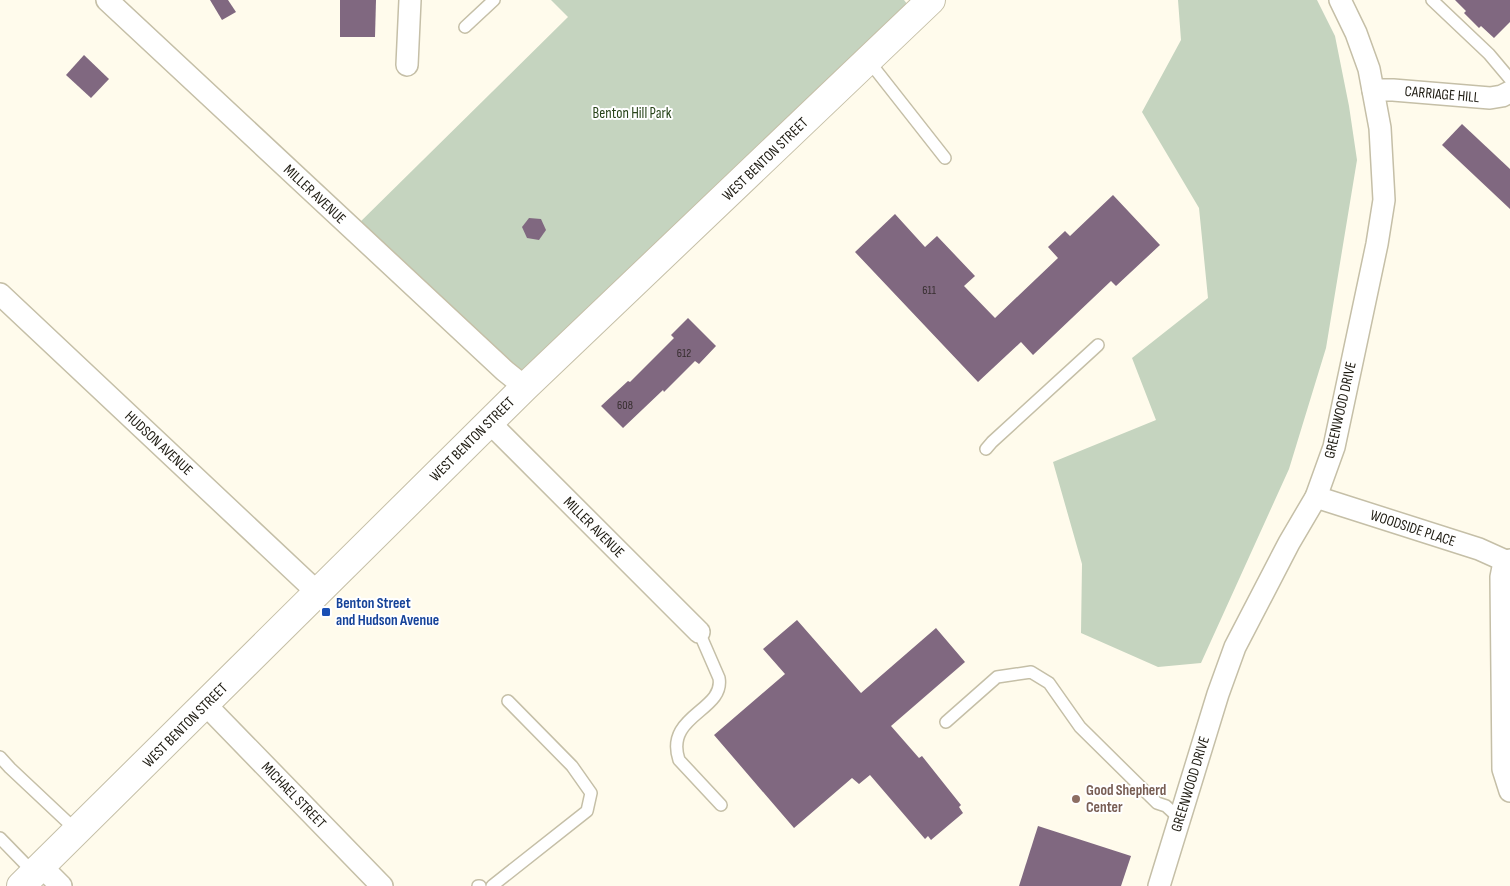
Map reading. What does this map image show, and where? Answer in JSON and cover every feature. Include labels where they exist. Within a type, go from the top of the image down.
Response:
[{"type":"street","points":[[407,65],[410,0]]},
{"type":"street","name":"WEST BENTON STREET","points":[[32,875],[489,422],[931,0]]},
{"type":"street","name":"GREENWOOD DRIVE","points":[[1159,886],[1218,694],[1235,647],[1316,497],[1334,446],[1378,244],[1384,200],[1380,128],[1368,69],[1356,33],[1340,0]]},
{"type":"street","name":"MILLER AVENUE","points":[[111,1],[525,387]]},
{"type":"street","name":"CARRIAGE HILL","points":[[1373,90],[1411,91],[1490,98],[1508,92]]},
{"type":"street","name":"HUDSON AVENUE","points":[[0,294],[318,593]]},
{"type":"street","name":"MILLER AVENUE","points":[[489,422],[699,632]]},
{"type":"street","name":"WOODSIDE PLACE","points":[[1316,497],[1479,549],[1509,561]]},
{"type":"street","points":[[1509,561],[1503,567],[1501,577],[1503,769],[1509,787]]},
{"type":"street","name":"MICHAEL STREET","points":[[206,704],[382,886]]},
{"type":"street","points":[[32,875],[61,886]]},
{"type":"lane","points":[[465,27],[494,0]]},
{"type":"lane","points":[[1432,0],[1489,54],[1508,92]]},
{"type":"lane","points":[[868,60],[945,158]]},
{"type":"lane","points":[[986,449],[1098,345]]},
{"type":"lane","points":[[699,632],[719,678],[719,686],[713,698],[681,728],[676,741],[677,752],[679,760],[721,805]]},
{"type":"lane","points":[[946,722],[997,677],[1031,672],[1049,682],[1080,727],[1157,803],[1166,806],[1180,818]]},
{"type":"lane","points":[[492,886],[587,811],[592,793],[572,766],[508,701]]},
{"type":"lane","points":[[0,757],[77,831]]},
{"type":"lane","points":[[0,838],[32,875]]},
{"type":"green space","name":"Benton Hill Park","points":[[551,0],[904,0],[908,5],[515,380],[353,229],[568,17]]},
{"type":"green space","points":[[1178,0],[1317,0],[1335,36],[1349,106],[1357,160],[1326,348],[1289,469],[1201,663],[1158,667],[1081,633],[1082,564],[1053,462],[1156,420],[1132,358],[1208,298],[1199,208],[1142,112],[1181,40]]},
{"type":"building","points":[[210,0],[228,0],[236,12],[222,20]]},
{"type":"building","points":[[340,0],[376,0],[375,37],[340,37]]},
{"type":"building","points":[[1455,0],[1510,0],[1510,22],[1494,38],[1481,26],[1479,28],[1464,13],[1466,11]]},
{"type":"building","points":[[84,55],[109,79],[91,98],[66,75]]},
{"type":"building","points":[[1462,124],[1510,169],[1510,209],[1442,145]]},
{"type":"building","points":[[1113,195],[1160,245],[1116,286],[1111,281],[1033,355],[1021,342],[978,382],[855,252],[895,214],[925,247],[937,236],[975,276],[964,286],[995,318],[1058,258],[1048,247],[1065,231],[1070,236]]},
{"type":"building","points":[[529,218],[541,219],[546,230],[539,240],[527,238],[522,227]]},
{"type":"building","points":[[688,318],[716,346],[699,364],[695,361],[664,392],[663,390],[623,428],[601,406],[628,381],[630,382],[674,338],[671,335]]},
{"type":"building","points":[[797,620],[861,693],[936,628],[965,662],[891,726],[919,758],[922,756],[961,805],[959,807],[963,813],[931,840],[928,836],[925,839],[870,775],[859,784],[852,778],[794,828],[714,735],[785,674],[763,649]]},
{"type":"building","points":[[1038,826],[1131,856],[1121,886],[1019,886]]},
{"type":"place","name":"Benton Street and Hudson Avenue","points":[[326,612]]},
{"type":"place","name":"Good Shepherd Center","points":[[1076,799]]}]
